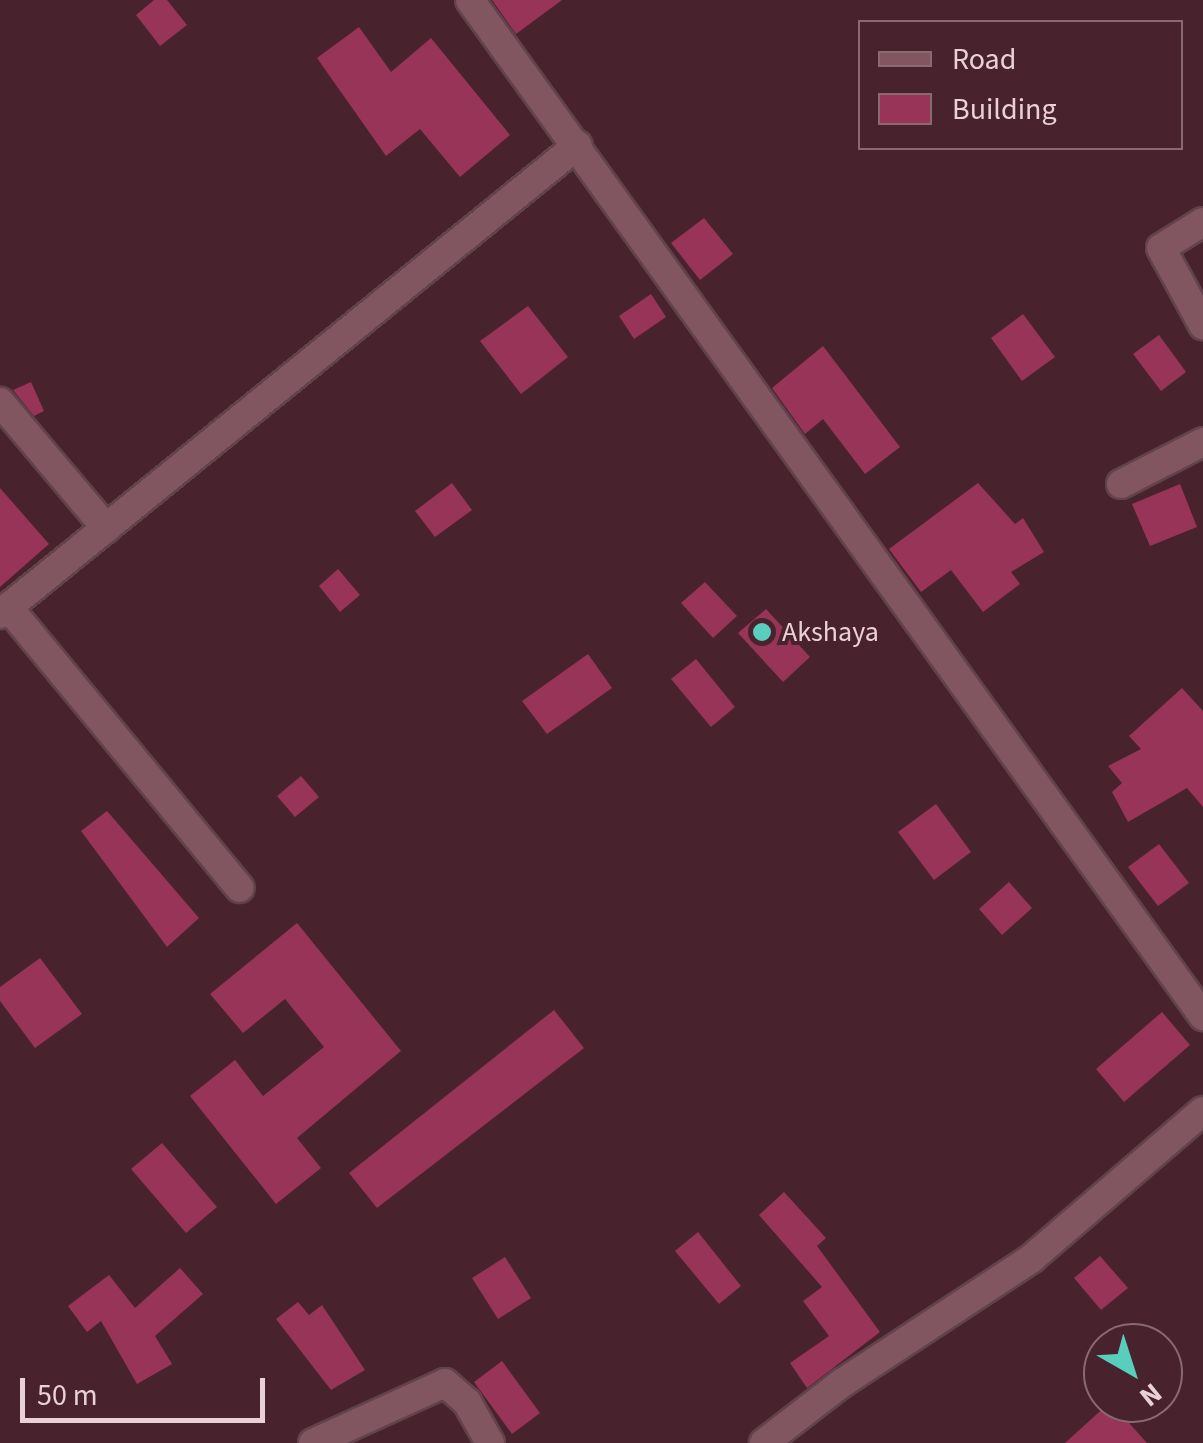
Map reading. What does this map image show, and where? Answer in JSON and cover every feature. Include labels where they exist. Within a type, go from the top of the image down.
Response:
[{"type":"street","points":[[470,0],[1203,1016]]},
{"type":"street","points":[[240,888],[4,611],[578,145]]},
{"type":"street","points":[[1203,222],[1161,248],[1203,325]]},
{"type":"street","points":[[0,402],[106,528]]},
{"type":"street","points":[[1120,484],[1203,442]]},
{"type":"street","points":[[764,1443],[842,1382],[1032,1258],[1203,1111]]},
{"type":"street","points":[[313,1443],[445,1384],[468,1402],[490,1443]]},
{"type":"building","points":[[154,0],[167,0],[187,25],[160,46],[136,15]]},
{"type":"building","points":[[492,0],[562,0],[516,34]]},
{"type":"building","points":[[359,27],[391,72],[431,38],[510,135],[460,177],[420,129],[386,156],[317,58]]},
{"type":"building","points":[[704,218],[733,254],[700,280],[671,243]]},
{"type":"building","points":[[651,294],[666,317],[634,339],[619,316]]},
{"type":"building","points":[[528,306],[568,357],[521,394],[480,341]]},
{"type":"building","points":[[1023,314],[1055,357],[1022,381],[991,338]]},
{"type":"building","points":[[1159,335],[1186,372],[1161,391],[1133,354]]},
{"type":"building","points":[[823,346],[900,447],[865,474],[823,419],[805,434],[772,388]]},
{"type":"building","points":[[31,382],[44,411],[34,416],[13,390]]},
{"type":"building","points":[[452,483],[472,510],[435,537],[415,511]]},
{"type":"building","points":[[978,483],[1015,524],[1023,518],[1044,552],[1011,572],[1020,584],[983,612],[951,570],[921,592],[889,549]]},
{"type":"building","points":[[1180,484],[1197,527],[1150,546],[1132,504]]},
{"type":"building","points":[[0,488],[49,544],[0,587]]},
{"type":"building","points":[[338,569],[360,595],[340,612],[319,586]]},
{"type":"building","points":[[705,582],[737,616],[713,638],[681,603]]},
{"type":"building","points":[[766,609],[810,657],[783,682],[738,633]]},
{"type":"building","points":[[588,654],[612,688],[547,734],[522,701]]},
{"type":"building","points":[[696,659],[735,707],[711,727],[671,679]]},
{"type":"building","points":[[1182,688],[1203,711],[1203,807],[1187,788],[1128,822],[1112,792],[1122,783],[1108,766],[1141,749],[1129,736]]},
{"type":"building","points":[[301,776],[319,797],[295,817],[277,796]]},
{"type":"building","points":[[936,804],[971,852],[934,880],[898,832]]},
{"type":"building","points":[[107,811],[199,918],[167,947],[81,831]]},
{"type":"building","points":[[1159,844],[1189,883],[1158,906],[1128,867]]},
{"type":"building","points":[[1009,882],[1032,908],[1002,935],[979,909]]},
{"type":"building","points":[[297,923],[401,1051],[297,1138],[321,1168],[276,1204],[190,1096],[235,1060],[263,1096],[324,1047],[285,999],[243,1033],[210,994]]},
{"type":"building","points":[[40,958],[82,1014],[35,1048],[0,1001],[0,987]]},
{"type":"building","points":[[554,1010],[584,1048],[377,1208],[349,1173]]},
{"type":"building","points":[[1162,1012],[1190,1045],[1124,1102],[1096,1069]]},
{"type":"building","points":[[162,1143],[217,1207],[186,1233],[131,1169]]},
{"type":"building","points":[[784,1192],[826,1238],[817,1246],[880,1332],[807,1388],[790,1363],[829,1336],[803,1301],[822,1287],[759,1215]]},
{"type":"building","points":[[698,1232],[741,1286],[719,1304],[675,1251]]},
{"type":"building","points":[[1100,1256],[1128,1288],[1101,1310],[1074,1278]]},
{"type":"building","points":[[505,1257],[531,1298],[498,1319],[472,1278]]},
{"type":"building","points":[[180,1268],[203,1294],[155,1336],[172,1364],[137,1384],[101,1321],[87,1332],[68,1306],[109,1275],[135,1308]]},
{"type":"building","points":[[298,1302],[309,1315],[322,1305],[365,1370],[331,1390],[276,1319]]},
{"type":"building","points":[[502,1361],[540,1413],[512,1434],[474,1382]]},
{"type":"building","points":[[1087,1423],[1129,1423],[1147,1443],[1065,1443]]},
{"type":"place","name":"Akshaya","points":[[762,632]]}]
